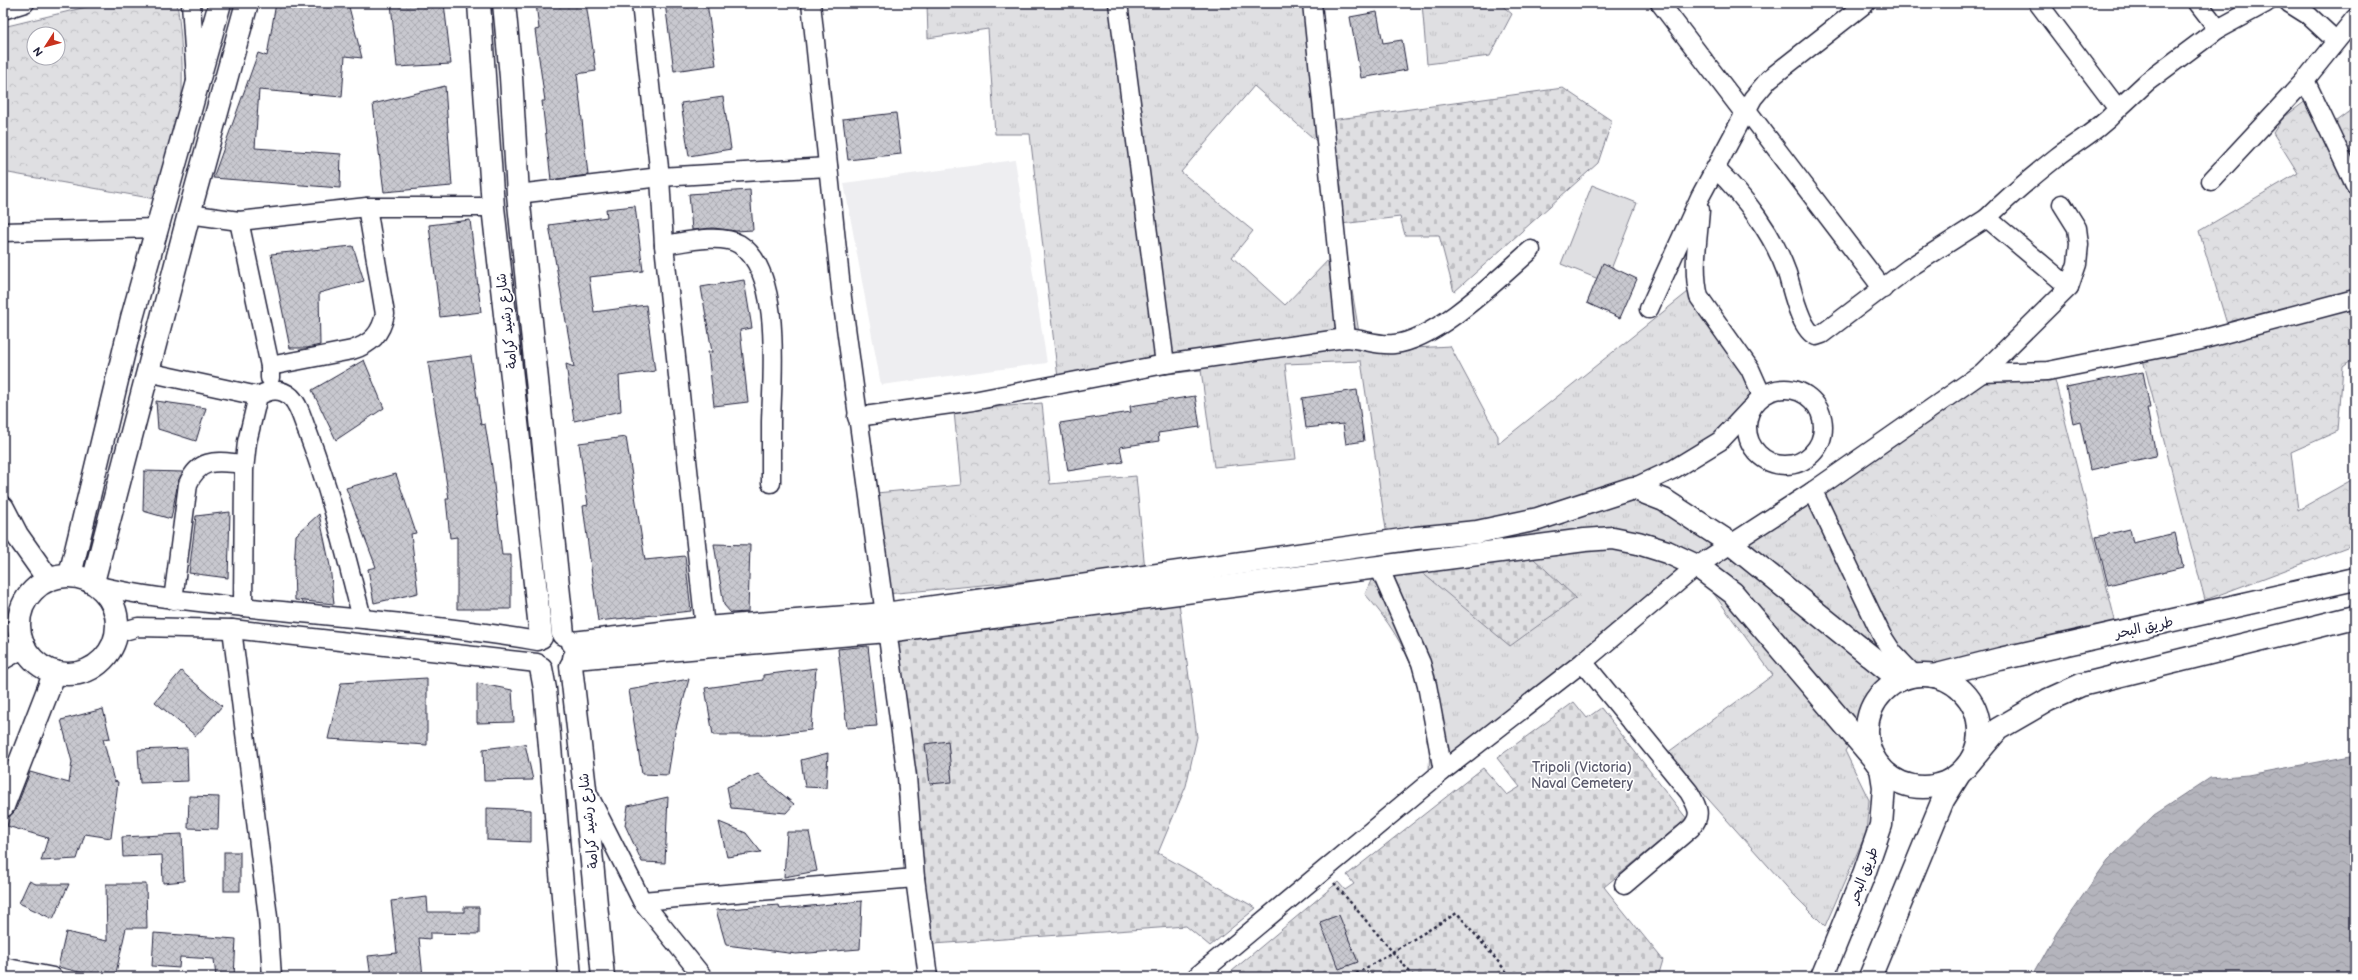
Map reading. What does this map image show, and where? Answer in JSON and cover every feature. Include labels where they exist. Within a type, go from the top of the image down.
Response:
[{"type":"main road","points":[[70,575],[132,318],[220,3]]},
{"type":"main road","points":[[96,584],[147,372],[247,3]]},
{"type":"main road","name":"شارع رشيد كرامة","points":[[479,3],[493,207],[540,639]]},
{"type":"main road","name":"شارع رشيد كرامة","points":[[504,3],[511,77],[518,194],[570,650],[603,977]]},
{"type":"main road","points":[[539,666],[548,672],[556,673],[570,650],[705,628],[886,623],[1416,538],[1477,532],[1538,519],[1633,488],[1664,500],[1730,543],[1916,677],[1950,682],[1964,694],[1974,709],[1979,727],[1978,739],[1964,769],[1943,784],[1926,788],[1910,786],[1894,779],[1877,763],[1733,593],[1697,566],[1667,552],[1638,543],[1613,538],[1585,540],[1379,567],[886,623],[570,650],[548,633],[540,639],[535,648],[539,666],[546,689],[570,977]]},
{"type":"main road","points":[[3,508],[17,535],[48,580]]},
{"type":"main road","points":[[70,575],[96,584],[110,599],[117,616],[117,633],[112,649],[102,662],[72,674],[55,672],[43,667],[32,658],[24,646],[19,631],[20,615],[25,601],[35,588],[48,580],[70,575]]},
{"type":"main road","name":"طريق البحر","points":[[1916,677],[2355,579]]},
{"type":"main road","points":[[1870,977],[1943,800],[1964,769],[1998,729],[2048,700],[2081,685],[2355,616]]},
{"type":"main road","points":[[3,658],[24,646]]},
{"type":"main road","points":[[3,806],[55,672]]},
{"type":"main road","points":[[1877,763],[1868,743],[1867,728],[1870,713],[1877,699],[1887,688],[1916,677]]},
{"type":"main road","name":"طريق البحر","points":[[1822,977],[1864,874],[1881,825],[1884,786],[1877,763]]},
{"type":"street","points":[[3,10],[25,3]]},
{"type":"street","points":[[191,3],[196,91]]},
{"type":"street","points":[[641,3],[660,177],[664,245],[705,628]]},
{"type":"street","points":[[811,3],[828,167],[857,417],[907,777],[915,878],[928,977]]},
{"type":"street","points":[[1118,3],[1165,364]]},
{"type":"street","points":[[1312,3],[1346,338]]},
{"type":"street","points":[[1660,3],[1883,289]]},
{"type":"street","points":[[1649,309],[1700,197],[1745,111],[1769,79],[1866,3]]},
{"type":"street","points":[[2038,3],[2118,109]]},
{"type":"street","points":[[2198,3],[2218,29]]},
{"type":"street","points":[[1716,169],[1734,186],[1770,236],[1785,268],[1796,303],[1808,330],[1813,335],[1822,334],[1909,268],[1987,218],[2020,187],[2058,156],[2101,126],[2147,82],[2218,29],[2266,3]]},
{"type":"street","points":[[2289,3],[2308,15],[2335,40]]},
{"type":"street","points":[[2212,180],[2305,80],[2335,40],[2355,18]]},
{"type":"street","points":[[2305,80],[2355,185]]},
{"type":"street","points":[[518,194],[660,177],[828,167]]},
{"type":"street","points":[[1700,197],[1696,259],[1696,283],[1699,297],[1750,369],[1757,401],[1747,420],[1747,435],[1756,453]]},
{"type":"street","points":[[1196,977],[1443,771],[1583,662],[1697,566],[1730,543],[1813,491],[1982,373],[2069,287],[2077,264],[2079,244],[2077,228],[2062,204]]},
{"type":"street","points":[[189,214],[239,221],[367,207],[493,207]]},
{"type":"street","points":[[270,366],[363,347],[371,342],[383,326],[385,314],[367,207]]},
{"type":"street","points":[[1987,218],[2069,287]]},
{"type":"street","points":[[239,221],[270,366],[244,464],[243,607]]},
{"type":"street","points":[[3,232],[157,228]]},
{"type":"street","points":[[664,245],[723,239],[738,243],[749,252],[760,270],[773,324],[771,483]]},
{"type":"street","points":[[857,417],[973,401],[1165,364],[1346,338],[1362,339],[1378,344],[1396,344],[1422,336],[1462,308],[1531,250]]},
{"type":"street","points":[[1982,373],[2048,371],[2197,341],[2355,299]]},
{"type":"street","points":[[147,372],[264,392],[282,392],[291,398],[299,410],[326,484],[362,618]]},
{"type":"street","points":[[1633,488],[1674,469],[1720,441],[1757,401],[1774,390],[1787,389],[1801,392],[1812,400],[1820,411],[1823,424],[1822,438],[1811,455],[1794,465],[1773,463],[1756,453],[1720,441]]},
{"type":"street","points":[[173,600],[188,484],[191,477],[200,467],[211,462],[244,464]]},
{"type":"street","points":[[1664,500],[1674,469]]},
{"type":"street","points":[[1813,491],[1879,632],[1894,653],[1916,677]]},
{"type":"street","points":[[1379,567],[1421,663],[1427,685],[1443,771]]},
{"type":"street","points":[[96,584],[173,600],[362,618],[540,639]]},
{"type":"street","points":[[117,633],[138,627],[232,629],[539,666]]},
{"type":"street","points":[[232,629],[268,917],[272,977]]},
{"type":"street","points":[[1583,662],[1689,792],[1699,813],[1697,822],[1691,828],[1624,885]]},
{"type":"street","points":[[585,789],[642,901],[703,977]]},
{"type":"street","points":[[642,901],[915,878]]},
{"type":"street","points":[[3,967],[53,977]]},
{"type":"path","points":[[1322,873],[1335,884],[1414,977]]},
{"type":"path","points":[[1351,977],[1457,912],[1511,977]]},
{"type":"shaded area","points":[[1015,160],[1047,363],[881,385],[844,183]]},
{"type":"green space","points":[[103,3],[177,3],[182,53],[182,102],[172,202],[3,172],[3,27]]},
{"type":"green space","points":[[927,3],[1319,3],[1341,224],[1362,351],[1450,346],[1498,436],[1498,444],[1693,288],[1761,385],[1737,416],[1704,448],[1652,482],[1737,549],[1814,495],[1896,673],[1845,751],[1869,800],[1866,833],[1825,926],[1794,895],[1667,753],[1773,675],[1698,572],[1429,773],[1427,723],[1423,699],[1416,677],[1407,655],[1395,634],[1365,594],[1388,543],[1361,361],[1285,364],[1296,459],[1214,467],[1201,370],[1059,387],[1030,134],[995,134],[988,29],[928,38]],"holes":[[[1254,86],[1321,145],[1333,255],[1285,305],[1232,257],[1253,231],[1181,172]]]},
{"type":"green space","points":[[1422,3],[1499,3],[1512,14],[1490,56],[1427,64]]},
{"type":"green space","points":[[1563,88],[1612,121],[1598,163],[1454,292],[1439,235],[1405,235],[1400,217],[1341,224],[1331,120]]},
{"type":"green space","points":[[2307,100],[2324,130],[2355,107],[2355,358],[2343,367],[2338,431],[2291,452],[2298,510],[2355,478],[2355,544],[2205,600],[2141,352],[2227,324],[2199,231],[2298,173],[2273,133],[2283,118]]},
{"type":"green space","points":[[1592,185],[1637,203],[1606,282],[1561,264]]},
{"type":"green space","points":[[1988,372],[2053,372],[2116,624],[1896,673],[1814,495]]},
{"type":"green space","points":[[1042,403],[1050,484],[1136,476],[1145,570],[886,594],[876,493],[961,485],[954,411]]},
{"type":"green space","points":[[1533,558],[1576,598],[1510,646],[1420,571]]},
{"type":"green space","points":[[1177,588],[1197,737],[1186,786],[1158,853],[1256,908],[1210,946],[1186,926],[920,945],[881,617]]},
{"type":"green space","name":"Tripoli (Victoria) Naval Cemetery","points":[[1574,702],[1587,718],[1601,708],[1687,819],[1604,887],[1663,960],[1658,977],[1225,977],[1338,882],[1345,890],[1354,884],[1347,875],[1483,768],[1507,795],[1520,787],[1497,758]]},
{"type":"water","points":[[2355,755],[2355,977],[2032,977],[2057,932],[2108,860],[2154,815],[2210,778],[2248,775]]},
{"type":"building","points":[[276,3],[348,3],[362,58],[345,56],[342,97],[259,90],[255,148],[341,154],[340,188],[213,178],[258,53],[267,56]]},
{"type":"building","points":[[391,3],[444,3],[451,64],[397,67]]},
{"type":"building","points":[[536,3],[586,3],[596,71],[577,74],[588,175],[551,180],[542,101],[545,101],[535,30],[539,29]]},
{"type":"building","points":[[665,3],[707,3],[716,65],[674,71]]},
{"type":"building","points":[[1377,12],[1383,43],[1402,40],[1407,70],[1361,78],[1350,17]]},
{"type":"building","points":[[445,86],[452,186],[384,192],[373,104]]},
{"type":"building","points":[[723,97],[731,149],[689,156],[681,103]]},
{"type":"building","points":[[896,113],[901,154],[848,160],[843,119]]},
{"type":"building","points":[[750,190],[753,230],[736,231],[713,228],[692,230],[689,194]]},
{"type":"building","points":[[635,206],[643,271],[589,277],[594,312],[646,305],[655,371],[619,376],[621,411],[574,421],[566,364],[574,367],[549,225],[607,217],[606,209]]},
{"type":"building","points":[[470,220],[481,312],[440,317],[429,225]]},
{"type":"building","points":[[353,246],[364,281],[319,293],[320,345],[307,348],[290,348],[271,254]]},
{"type":"building","points":[[1603,263],[1637,279],[1620,318],[1587,303]]},
{"type":"building","points":[[744,280],[752,328],[740,330],[748,402],[714,406],[708,352],[712,352],[701,287]]},
{"type":"building","points":[[471,356],[481,425],[485,424],[492,467],[502,555],[511,555],[511,609],[457,609],[457,537],[450,538],[446,499],[449,499],[428,362]]},
{"type":"building","points":[[364,360],[384,408],[336,440],[312,390]]},
{"type":"building","points":[[2143,372],[2150,408],[2147,408],[2156,456],[2090,470],[2080,421],[2073,423],[2066,387]]},
{"type":"building","points":[[1357,390],[1364,441],[1346,444],[1343,424],[1306,428],[1302,398]]},
{"type":"building","points":[[1195,396],[1200,427],[1158,433],[1159,441],[1120,447],[1123,462],[1068,471],[1060,423],[1131,412],[1130,406]]},
{"type":"building","points":[[156,401],[206,408],[196,441],[158,429]]},
{"type":"building","points":[[626,437],[645,560],[685,556],[691,611],[598,621],[583,506],[588,505],[579,443]]},
{"type":"building","points":[[144,471],[183,472],[178,482],[171,519],[143,511]]},
{"type":"building","points":[[396,474],[416,533],[411,534],[418,593],[374,603],[368,569],[376,567],[346,488]]},
{"type":"building","points":[[230,512],[228,578],[189,573],[196,516]]},
{"type":"building","points":[[319,514],[330,566],[334,604],[295,600],[294,568],[296,535]]},
{"type":"building","points":[[2130,529],[2133,543],[2175,533],[2183,567],[2108,585],[2096,537]]},
{"type":"building","points":[[714,544],[750,545],[748,612],[731,613],[724,605]]},
{"type":"building","points":[[868,646],[877,726],[847,728],[838,649]]},
{"type":"building","points":[[816,668],[811,730],[767,735],[713,735],[705,688],[763,680],[763,675]]},
{"type":"building","points":[[181,671],[222,706],[196,736],[155,702]]},
{"type":"building","points":[[427,678],[427,745],[328,739],[341,683]]},
{"type":"building","points":[[689,679],[675,732],[668,775],[642,774],[629,690]]},
{"type":"building","points":[[477,683],[512,690],[514,722],[477,723]]},
{"type":"building","points":[[103,709],[110,738],[103,739],[114,781],[118,782],[111,838],[85,834],[77,859],[41,861],[48,838],[7,826],[10,816],[15,811],[30,772],[69,783],[72,762],[61,720]]},
{"type":"building","points":[[948,741],[952,782],[930,784],[925,744]]},
{"type":"building","points":[[525,744],[533,780],[484,781],[483,749]]},
{"type":"building","points":[[187,748],[188,781],[140,783],[138,750]]},
{"type":"building","points":[[828,753],[826,788],[805,787],[801,760]]},
{"type":"building","points":[[758,774],[794,804],[786,813],[731,808],[727,787]]},
{"type":"building","points":[[189,796],[219,797],[218,829],[188,828]]},
{"type":"building","points":[[668,797],[665,863],[642,862],[625,825],[628,806]]},
{"type":"building","points":[[487,808],[531,810],[531,842],[487,840]]},
{"type":"building","points":[[719,822],[746,833],[761,852],[727,857]]},
{"type":"building","points":[[787,832],[809,832],[817,871],[784,877]]},
{"type":"building","points":[[182,834],[184,881],[163,883],[162,855],[123,857],[122,837]]},
{"type":"building","points":[[224,852],[240,852],[240,891],[224,891]]},
{"type":"building","points":[[29,881],[36,884],[69,884],[53,919],[19,903]]},
{"type":"building","points":[[106,884],[146,884],[147,928],[126,928],[115,977],[101,977],[58,967],[66,932],[107,941]]},
{"type":"building","points":[[427,897],[428,912],[464,912],[464,907],[479,907],[479,934],[430,933],[430,939],[419,938],[423,977],[371,977],[368,956],[397,953],[391,901]]},
{"type":"building","points":[[862,901],[860,949],[796,954],[726,945],[716,910],[779,905],[780,909]]},
{"type":"building","points":[[1339,915],[1358,962],[1339,969],[1320,922]]},
{"type":"building","points":[[154,933],[236,939],[234,977],[216,977],[214,959],[180,957],[179,968],[152,966]]}]
